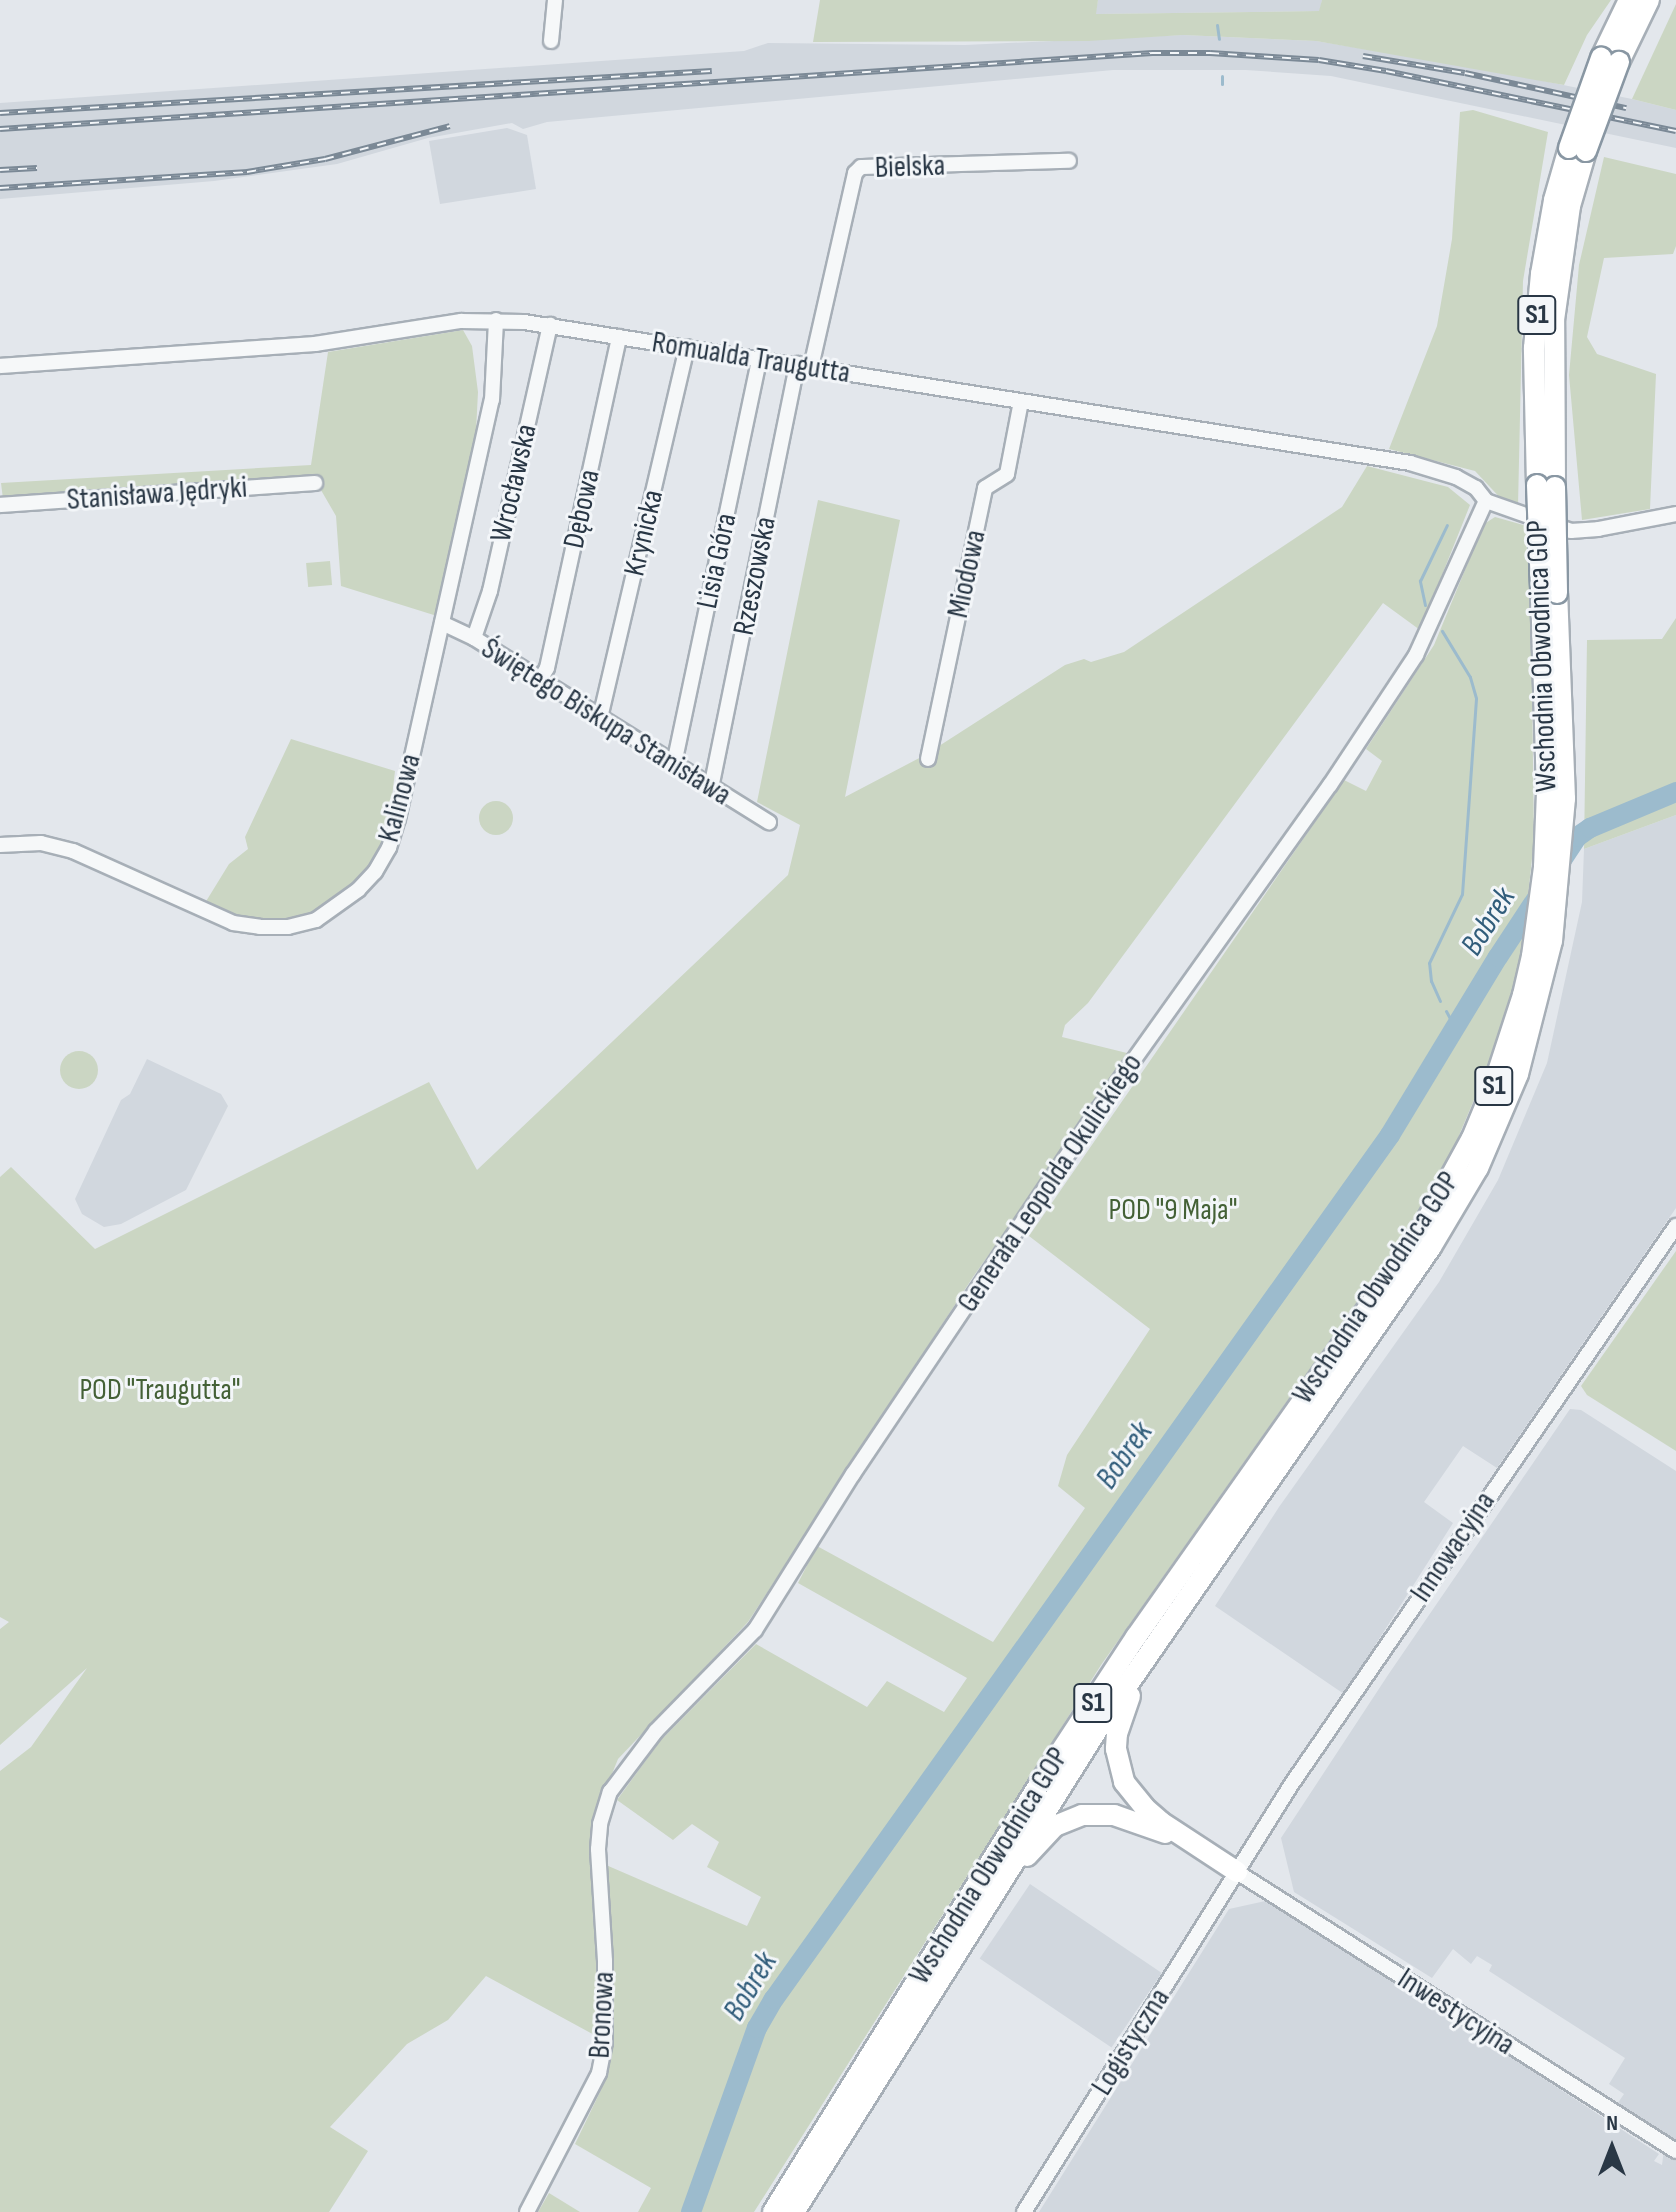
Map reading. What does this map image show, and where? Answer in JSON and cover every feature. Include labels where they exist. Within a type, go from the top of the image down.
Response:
[{"type":"highway","name":"Wschodnia Obwodnica GOP","points":[[773,2212],[1110,1677],[1435,1208],[1492,1090],[1532,956],[1546,830],[1549,592],[1546,486],[1554,320],[1577,150],[1629,0]]},
{"type":"highway","name":"Wschodnia Obwodnica GOP","points":[[1610,60],[1649,0]]},
{"type":"highway","name":"Wschodnia Obwodnica GOP","points":[[794,2212],[987,1902],[1167,1625],[1452,1215],[1478,1168],[1518,1074],[1552,941],[1565,799],[1549,592]]},
{"type":"highway","points":[[1167,1625],[1121,1713],[1116,1749],[1124,1782],[1134,1796],[1187,1842]]},
{"type":"highway","points":[[987,1902],[1055,1826],[1082,1815],[1100,1813],[1130,1819],[1187,1842],[1237,1872]]},
{"type":"street","points":[[551,41],[555,0]]},
{"type":"street","name":"Bielska","points":[[804,366],[855,173],[861,167],[1069,161]]},
{"type":"street","name":"Romualda Traugutta","points":[[0,366],[315,344],[461,321],[496,320],[550,325],[1410,463],[1456,477],[1476,488],[1486,501],[1571,531],[1676,514]]},
{"type":"street","name":"Kalinowa","points":[[0,845],[41,843],[73,851],[233,923],[288,927],[316,920],[358,890],[389,848],[492,400],[496,320]]},
{"type":"street","name":"Wrocławska","points":[[474,638],[486,605],[550,325]]},
{"type":"street","name":"Dębowa","points":[[540,680],[547,668],[619,337]]},
{"type":"street","name":"Krynicka","points":[[600,718],[687,347]]},
{"type":"street","name":"Lisia Góra","points":[[674,764],[759,359]]},
{"type":"street","name":"Rzeszowska","points":[[711,788],[804,366]]},
{"type":"street","name":"Miodowa","points":[[928,759],[985,488],[1007,474],[1021,401]]},
{"type":"street","name":"Stanisława Jędryki","points":[[0,505],[315,483]]},
{"type":"street","name":"Generała Leopolda Okulickiego","points":[[598,1849],[600,1824],[610,1792],[630,1762],[755,1630],[853,1474],[1098,1110],[1330,785],[1416,655],[1486,501]]},
{"type":"street","name":"Świętego Biskupa Stanisława","points":[[442,623],[474,638],[769,822]]},
{"type":"street","name":"Innowacyjna","points":[[1237,1872],[1314,1749],[1676,1226]]},
{"type":"street","name":"Bronowa","points":[[527,2212],[599,2073],[605,2042],[605,1988],[598,1849]]},
{"type":"street","name":"Inwestycyjna","points":[[1237,1872],[1676,2151]]},
{"type":"street","name":"Logistyczna","points":[[1024,2212],[1237,1872]]},
{"type":"shaded area","points":[[1098,0],[1322,0],[1320,11],[1095,14]]},
{"type":"shaded area","points":[[1183,35],[1316,41],[1484,69],[1632,99],[1676,110],[1676,148],[1331,76],[1246,70],[1113,70],[547,122],[523,129],[512,123],[428,138],[337,164],[214,181],[0,199],[0,103],[744,51],[768,43],[965,45]]},
{"type":"shaded area","points":[[507,128],[527,135],[536,189],[440,204],[429,141]]},
{"type":"shaded area","points":[[1676,815],[1676,1208],[1497,1468],[1463,1446],[1424,1502],[1453,1523],[1344,1694],[1215,1606],[1279,1507],[1439,1282],[1498,1180],[1547,1063],[1582,902],[1584,849]]},
{"type":"shaded area","points":[[147,1059],[221,1094],[228,1106],[186,1190],[121,1224],[104,1227],[82,1214],[75,1199],[121,1100],[130,1094]]},
{"type":"shaded area","points":[[1570,1409],[1581,1410],[1676,1471],[1676,2212],[1039,2212],[1229,1909],[1270,1900],[1659,2154],[1654,2161],[1662,2165],[1664,2150],[1609,2116],[1624,2094],[1609,2084],[1625,2058],[1489,1971],[1492,1965],[1477,1956],[1471,1964],[1453,1949],[1432,1978],[1294,1892],[1281,1838]]},
{"type":"shaded area","points":[[1030,1884],[1162,1973],[1111,2048],[980,1959]]},
{"type":"green space","points":[[820,0],[1098,0],[1096,14],[1319,11],[1322,0],[1611,0],[1587,35],[1564,85],[1316,41],[1183,35],[1088,41],[813,42]]},
{"type":"green space","points":[[1676,4],[1676,110],[1632,99]]},
{"type":"green space","points":[[1473,110],[1548,132],[1523,281],[1518,506],[1505,503],[1475,471],[1389,449],[1437,326],[1452,239],[1460,112]]},
{"type":"green space","points":[[1604,157],[1676,174],[1676,246],[1673,254],[1604,258],[1587,337],[1597,354],[1656,374],[1650,509],[1582,520],[1569,375],[1579,265]]},
{"type":"green space","points":[[463,330],[472,346],[478,392],[476,431],[437,616],[341,586],[336,516],[314,478],[3,499],[1,483],[311,465],[328,352]]},
{"type":"green space","points":[[1367,466],[1448,487],[1470,505],[1420,630],[1383,603],[1088,1003],[1065,1025],[1062,1037],[1131,1054],[973,1277],[748,1622],[618,1759],[595,1816],[595,1866],[606,1865],[747,1926],[761,1897],[707,1867],[719,1842],[692,1824],[673,1840],[617,1800],[660,1741],[756,1644],[867,1707],[887,1681],[944,1712],[967,1678],[798,1583],[817,1546],[993,1642],[1085,1508],[1058,1486],[1067,1455],[1150,1329],[1029,1236],[1344,780],[1366,791],[1382,761],[1366,749],[1434,645],[1484,524],[1495,517],[1527,526],[1532,684],[1534,840],[1522,952],[1503,1031],[1436,1190],[1101,1665],[754,2212],[638,2212],[651,2188],[575,2144],[601,2090],[612,2041],[598,2037],[486,1976],[448,2020],[407,2044],[330,2127],[368,2151],[329,2212],[0,2212],[0,1771],[31,1747],[87,1668],[0,1745],[0,1629],[9,1622],[0,1617],[0,1177],[11,1167],[95,1249],[429,1082],[477,1170],[788,875],[800,825],[757,802],[818,500],[900,520],[845,797],[925,755],[1065,665],[1084,659],[1091,662],[1124,652],[1342,507]]},
{"type":"green space","points":[[330,561],[332,585],[308,587],[306,563]]},
{"type":"green space","points":[[1676,618],[1676,815],[1584,849],[1587,640],[1662,639]]},
{"type":"green space","points":[[291,739],[395,771],[389,824],[380,852],[358,883],[327,906],[299,920],[244,920],[205,903],[229,864],[248,849],[245,837]]},
{"type":"green space","points":[[496,801],[508,806],[513,818],[508,830],[496,835],[484,830],[479,818],[484,806]]},
{"type":"green space","points":[[79,1051],[92,1057],[98,1070],[92,1083],[79,1089],[66,1083],[60,1070],[66,1057]]},
{"type":"green space","points":[[1676,1251],[1676,1451],[1587,1395],[1581,1386]]},
{"type":"green space","points":[[549,2193],[580,2212],[538,2212]]},
{"type":"waterway","points":[[1217,25],[1219,39]]},
{"type":"waterway","points":[[1222,76],[1222,84]]},
{"type":"waterway","points":[[1425,605],[1420,581],[1447,525]]},
{"type":"waterway","points":[[1440,1001],[1431,981],[1429,963],[1462,894],[1476,698],[1470,677],[1442,631]]},
{"type":"waterway","name":"Bobrek","points":[[691,2212],[757,2028],[774,1999],[1390,1135],[1498,957],[1577,837],[1590,828],[1676,792]]},
{"type":"waterway","points":[[1446,1011],[1455,1028]]},
{"type":"railway","points":[[0,129],[1152,53],[1210,53],[1319,60],[1386,71],[1676,131]]},
{"type":"railway","points":[[1363,56],[1465,73],[1626,108]]},
{"type":"railway","points":[[0,113],[712,71]]},
{"type":"railway","points":[[0,188],[247,172],[325,159],[450,126]]},
{"type":"railway","points":[[0,170],[37,168]]},
{"type":"park label","name":"POD \"9 Maja\"","points":[[1173,1210]]},
{"type":"park label","name":"POD \"Traugutta\"","points":[[160,1390]]}]
